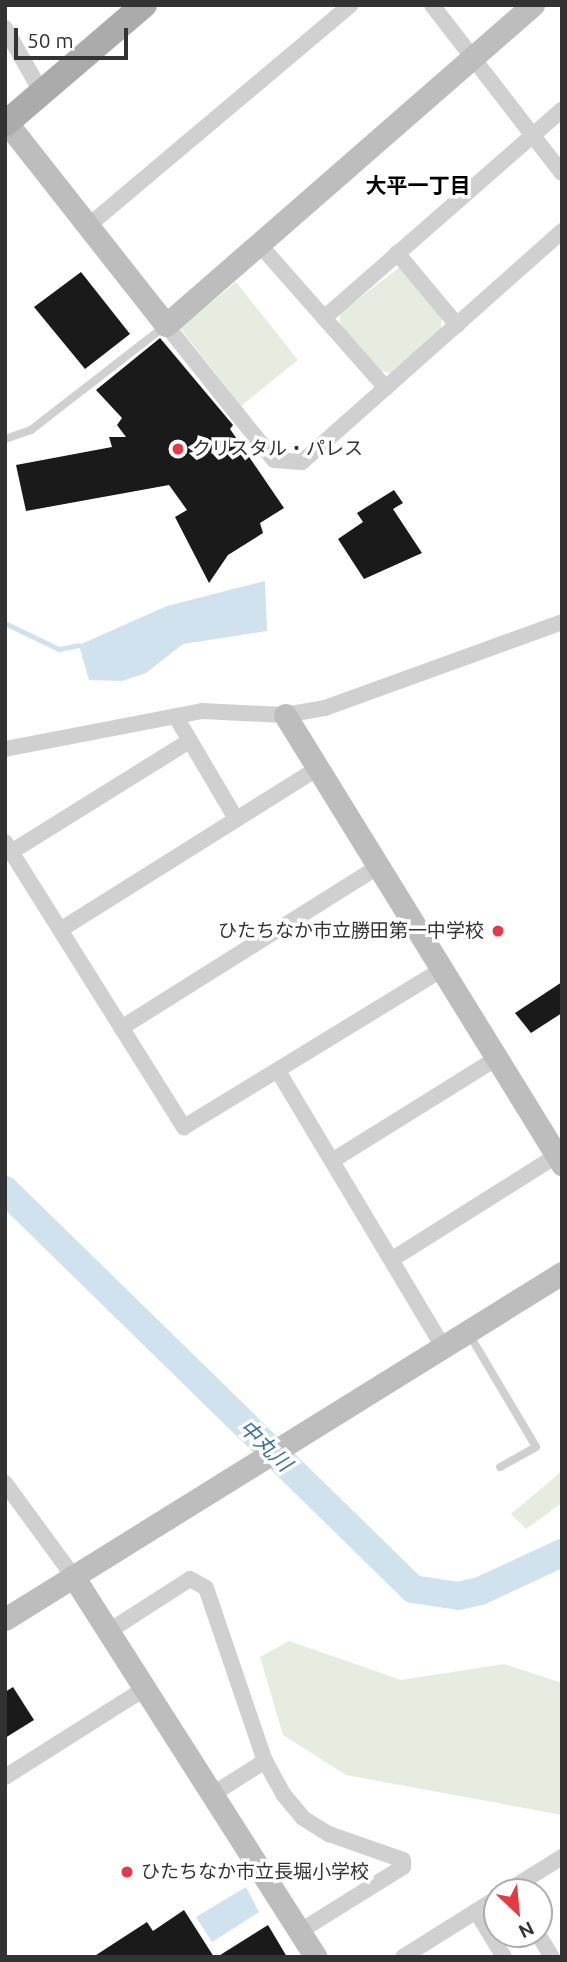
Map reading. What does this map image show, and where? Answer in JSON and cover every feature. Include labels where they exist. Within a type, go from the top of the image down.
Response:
[{"type":"main road","points":[[6,123],[144,5]]},
{"type":"street","points":[[88,226],[349,5]]},
{"type":"street","points":[[432,5],[562,173]]},
{"type":"street","points":[[166,325],[533,5]]},
{"type":"street","points":[[5,28],[42,93]]},
{"type":"street","points":[[324,318],[562,110]]},
{"type":"street","points":[[6,123],[274,460],[302,462],[562,231]]},
{"type":"street","points":[[259,244],[386,388]]},
{"type":"street","points":[[397,253],[457,325]]},
{"type":"street","points":[[5,749],[202,711],[285,715],[356,699],[562,622]]},
{"type":"street","points":[[285,715],[441,970],[560,1157],[394,1258]]},
{"type":"street","points":[[176,717],[236,819]]},
{"type":"street","points":[[189,741],[8,847],[184,1127],[441,970]]},
{"type":"street","points":[[60,930],[317,769]]},
{"type":"street","points":[[121,1028],[378,867]]},
{"type":"street","points":[[335,1159],[497,1058]]},
{"type":"street","points":[[278,1071],[335,1159],[443,1347]]},
{"type":"street","points":[[5,1619],[562,1273]]},
{"type":"street","points":[[5,1483],[73,1576],[316,1957]]},
{"type":"street","points":[[109,1631],[190,1579],[206,1588],[265,1761],[303,1818],[329,1834],[403,1860],[403,1867],[300,1931]]},
{"type":"street","points":[[5,1777],[146,1688]]},
{"type":"street","points":[[213,1794],[265,1761]]},
{"type":"street","points":[[529,1878],[562,1857]]},
{"type":"street","points":[[403,1957],[483,1907]]},
{"type":"street","points":[[476,1911],[504,1957]]},
{"type":"lane","points":[[5,439],[31,429],[166,325]]},
{"type":"lane","points":[[468,1332],[536,1447],[500,1467]]},
{"type":"shaded area","points":[[400,267],[442,317],[441,329],[390,373],[380,371],[340,326],[340,313]]},
{"type":"shaded area","points":[[236,282],[298,360],[241,406],[180,328]]},
{"type":"shaded area","points":[[562,1471],[562,1503],[526,1529],[511,1514]]},
{"type":"shaded area","points":[[289,1641],[401,1680],[504,1664],[562,1683],[562,1815],[346,1775],[283,1735],[260,1657]]},
{"type":"water","points":[[265,581],[267,631],[183,644],[146,673],[122,681],[89,680],[79,645],[167,606]]},
{"type":"water","points":[[246,1887],[259,1912],[212,1942],[196,1917]]},
{"type":"building","points":[[81,272],[130,334],[85,369],[34,307]]},
{"type":"building","name":"クリスタル・パレス","points":[[160,338],[233,425],[230,429],[284,508],[260,523],[263,533],[228,555],[209,583],[175,517],[187,510],[169,485],[26,511],[16,465],[112,447],[109,437],[126,437],[117,425],[122,418],[96,390]]},
{"type":"building","points":[[394,490],[403,503],[393,509],[422,553],[364,579],[338,539],[363,522],[357,513]]},
{"type":"building","points":[[562,982],[562,1013],[531,1033],[515,1013]]},
{"type":"building","points":[[13,1687],[34,1720],[5,1738],[5,1692]]},
{"type":"building","points":[[184,1910],[214,1957],[93,1957],[147,1922],[153,1931]]},
{"type":"building","points":[[268,1925],[287,1957],[217,1957]]},
{"type":"waterway","points":[[5,623],[59,649],[79,645]]},
{"type":"waterway","name":"中丸川","points":[[5,1190],[413,1589],[458,1596],[480,1591],[562,1553]]},
{"type":"place","name":"クリスタル・パレス","points":[[178,449]]},
{"type":"place","name":"ひたちなか市立勝田第一中学校","points":[[498,931]]},
{"type":"place","name":"ひたちなか市立長堀小学校","points":[[127,1872]]},
{"type":"district","name":"大平一丁目","points":[[418,185]]}]
